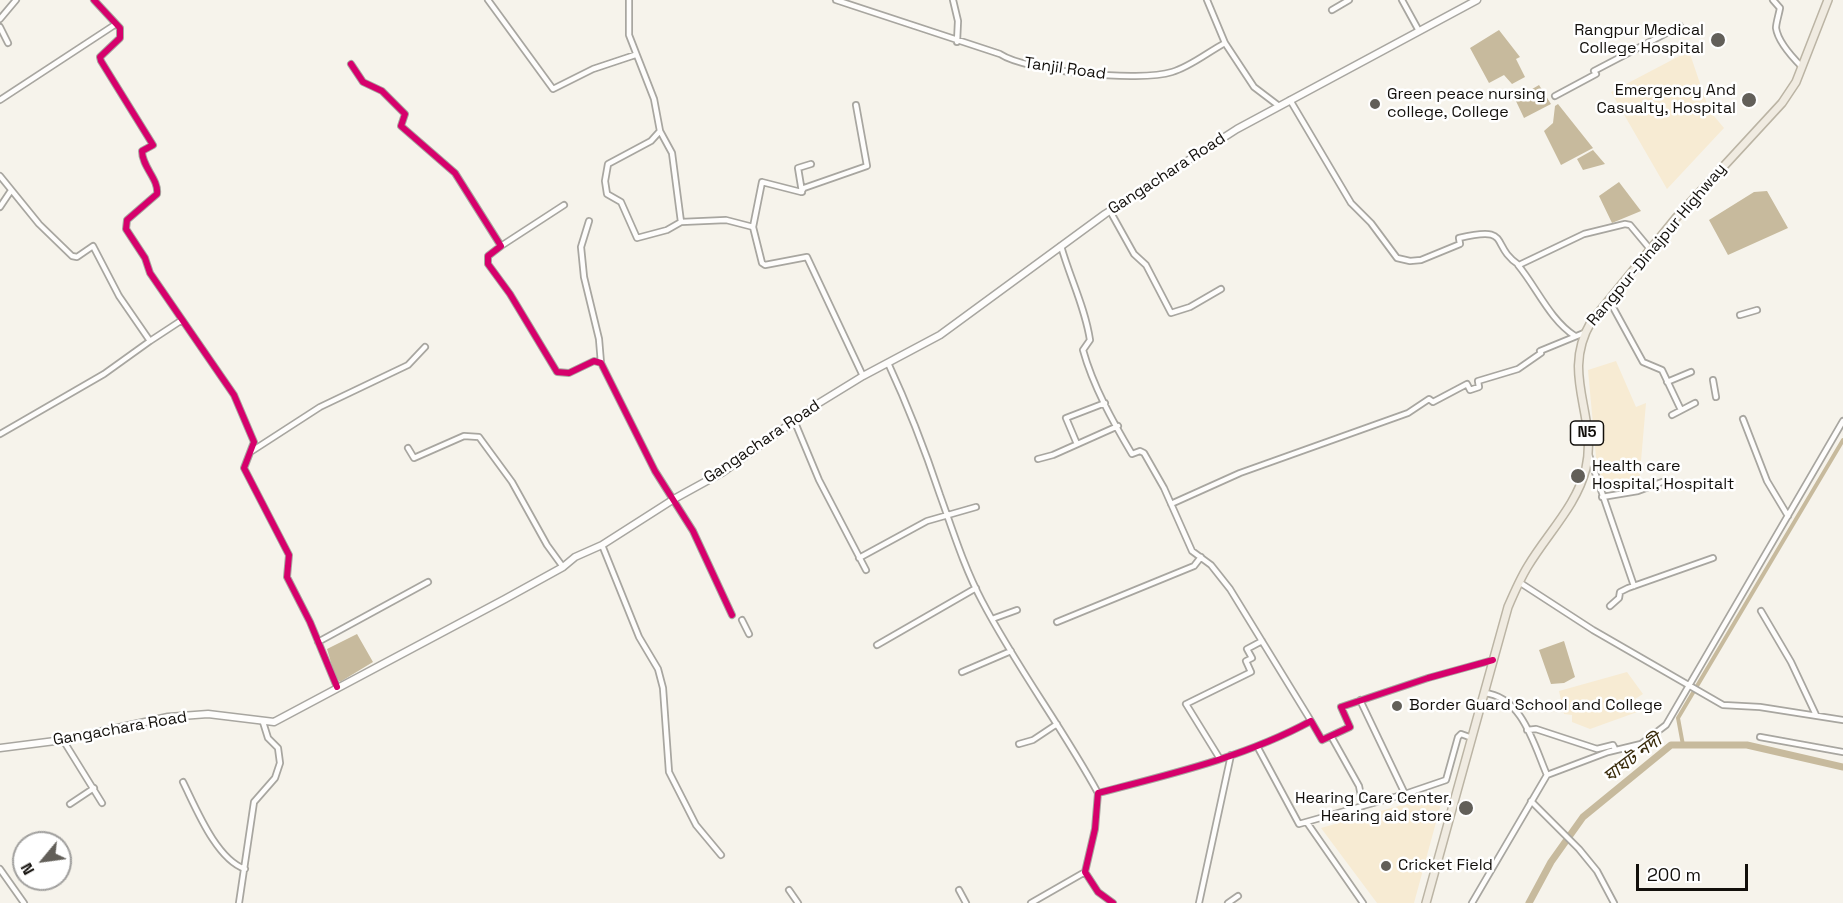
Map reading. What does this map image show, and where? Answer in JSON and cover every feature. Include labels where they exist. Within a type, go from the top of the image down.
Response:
[{"type":"highway","points":[[1821,15],[1828,0]]},
{"type":"highway","name":"N5","points":[[1821,15],[1833,0]]},
{"type":"highway","name":"Rangpur-Dinajpur Highway","points":[[1426,903],[1508,607],[1520,582],[1580,485],[1588,452],[1577,372],[1578,354],[1584,333],[1650,249],[1782,103],[1796,82],[1821,15]]},
{"type":"main road","name":"Gangachara Road","points":[[0,748],[63,740],[168,717],[207,714],[274,722],[563,567],[575,557],[602,545],[674,499],[723,472],[794,420],[863,376],[940,335],[1110,211],[1201,151],[1279,106],[1477,0]]},
{"type":"street","points":[[0,19],[16,0]]},
{"type":"street","points":[[94,0],[120,28],[120,38],[100,59],[153,145],[142,152],[142,160],[158,189],[154,198],[127,220],[125,225],[146,258],[150,273],[234,394],[249,426],[254,442],[244,468],[288,555],[287,577],[337,687]]},
{"type":"street","points":[[488,0],[553,89],[593,69],[635,55]]},
{"type":"street","points":[[630,0],[628,34],[654,99],[660,131],[672,153],[681,222]]},
{"type":"street","name":"Tanjil Road","points":[[836,0],[894,18],[957,42],[1000,54],[1010,61],[1076,73],[1120,76],[1172,72],[1225,43]]},
{"type":"street","points":[[953,0],[958,21],[957,42]]},
{"type":"street","points":[[1207,0],[1225,43],[1254,87],[1279,106]]},
{"type":"street","points":[[1332,10],[1349,0]]},
{"type":"street","points":[[1402,0],[1419,31]]},
{"type":"street","points":[[1773,0],[1780,8],[1776,27],[1778,33],[1791,56],[1802,67]]},
{"type":"street","points":[[0,100],[116,24]]},
{"type":"street","points":[[1555,96],[1680,26]]},
{"type":"street","points":[[0,27],[8,43]]},
{"type":"street","points":[[351,64],[363,82],[382,91],[405,114],[401,126],[408,135],[455,173],[501,246]]},
{"type":"street","points":[[1290,100],[1351,203],[1371,223],[1397,258],[1410,261],[1421,260],[1460,244],[1459,237],[1489,232],[1496,236],[1565,330],[1575,336]]},
{"type":"street","points":[[802,192],[804,188],[867,166],[856,105]]},
{"type":"street","points":[[660,131],[651,141],[608,164],[605,181],[607,194],[621,202],[637,238],[667,230],[681,222],[726,220],[753,227]]},
{"type":"street","points":[[802,192],[798,168],[811,164]]},
{"type":"street","points":[[0,176],[10,192],[72,256],[77,256],[93,246],[119,296],[150,341]]},
{"type":"street","points":[[802,192],[779,189],[762,182],[753,227],[765,266],[804,257],[809,260],[863,376]]},
{"type":"street","points":[[0,207],[10,192]]},
{"type":"street","points":[[564,204],[488,256],[488,264],[510,294],[556,372],[569,373],[594,361],[601,363]]},
{"type":"street","points":[[1110,211],[1134,254],[1146,265],[1171,313],[1190,308],[1221,289]]},
{"type":"street","points":[[589,221],[581,247],[584,277],[599,339],[601,363],[655,471],[693,531],[732,615]]},
{"type":"street","points":[[1518,265],[1584,234],[1625,224],[1630,225],[1650,249]]},
{"type":"street","points":[[1061,246],[1071,281],[1086,315],[1090,340],[1083,350],[1089,371],[1105,403],[1132,454],[1140,451],[1144,453],[1171,504],[1192,551],[1220,576],[1322,740],[1350,727],[1341,707],[1493,660]]},
{"type":"street","points":[[1609,300],[1643,362],[1660,369],[1681,410]]},
{"type":"street","points":[[1740,315],[1757,310]]},
{"type":"street","points":[[0,434],[94,380],[182,320]]},
{"type":"street","points":[[1171,504],[1240,473],[1408,413],[1429,399],[1433,402],[1467,384],[1470,390],[1479,387],[1478,381],[1518,369],[1541,353],[1540,351],[1584,333]]},
{"type":"street","points":[[252,451],[320,407],[408,365],[425,347]]},
{"type":"street","points":[[888,363],[912,413],[947,516],[976,588],[1011,651],[1098,793],[1095,829],[1085,872],[1098,892],[1113,903]]},
{"type":"street","points":[[1667,382],[1691,372]]},
{"type":"street","points":[[1713,380],[1716,397]]},
{"type":"street","points":[[1077,444],[1066,418],[1105,403]]},
{"type":"street","points":[[1672,415],[1695,403]]},
{"type":"street","points":[[1743,419],[1767,481],[1788,516]]},
{"type":"street","points":[[794,420],[819,480],[866,570]]},
{"type":"street","points":[[1472,903],[1547,775],[1615,749],[1646,742],[1666,725],[1843,422]]},
{"type":"street","points":[[1038,459],[1118,426]]},
{"type":"street","points":[[408,448],[414,458],[464,436],[479,437],[512,482],[547,545],[563,567]]},
{"type":"street","points":[[1588,452],[1634,586]]},
{"type":"street","points":[[1602,496],[1638,491],[1662,483]]},
{"type":"street","points":[[859,558],[913,528],[976,507]]},
{"type":"street","points":[[602,545],[639,637],[657,669],[663,688],[669,772],[696,825],[721,855]]},
{"type":"street","points":[[1058,622],[1194,566],[1201,557]]},
{"type":"street","points":[[1610,606],[1619,598],[1620,592],[1713,558]]},
{"type":"street","points":[[318,642],[428,582]]},
{"type":"street","points":[[1520,582],[1593,630],[1723,705],[1760,706],[1843,720]]},
{"type":"street","points":[[877,645],[976,588]]},
{"type":"street","points":[[992,619],[1017,610]]},
{"type":"street","points":[[1761,611],[1791,662],[1816,715]]},
{"type":"street","points":[[742,620],[749,634]]},
{"type":"street","points":[[1220,759],[1186,704],[1251,672],[1246,661],[1252,658],[1247,649],[1262,641]]},
{"type":"street","points":[[962,672],[1011,651]]},
{"type":"street","points":[[1484,693],[1493,694],[1508,702],[1518,712],[1547,775]]},
{"type":"street","points":[[1360,700],[1405,794]]},
{"type":"street","points":[[1098,793],[1220,759],[1279,739],[1311,721]]},
{"type":"street","points":[[239,903],[254,802],[275,778],[280,763],[278,748],[268,738],[263,722]]},
{"type":"street","points":[[1019,744],[1033,740],[1057,724]]},
{"type":"street","points":[[1527,730],[1536,729],[1597,749],[1613,745],[1615,749]]},
{"type":"street","points":[[1257,746],[1293,816],[1299,824],[1308,824],[1446,780],[1458,737],[1461,734],[1472,738]]},
{"type":"street","points":[[1331,736],[1359,786],[1363,806]]},
{"type":"street","points":[[1760,737],[1843,752]]},
{"type":"street","points":[[63,740],[102,803]]},
{"type":"street","points":[[1199,903],[1231,755]]},
{"type":"street","points":[[183,782],[205,826],[226,856],[237,866],[245,869]]},
{"type":"street","points":[[70,804],[94,788]]},
{"type":"street","points":[[1531,801],[1579,849],[1597,871],[1614,903]]},
{"type":"street","points":[[1308,824],[1363,903]]},
{"type":"street","points":[[0,868],[24,903]]},
{"type":"street","points":[[1031,903],[1085,872]]},
{"type":"street","points":[[789,890],[798,903]]},
{"type":"street","points":[[959,890],[966,903]]},
{"type":"street","points":[[1228,903],[1238,896]]},
{"type":"shaded area","points":[[1499,30],[1520,57],[1516,59],[1525,77],[1512,84],[1504,75],[1489,83],[1470,48]]},
{"type":"shaded area","points":[[1689,51],[1709,110],[1724,128],[1667,189],[1611,92]]},
{"type":"shaded area","points":[[1539,85],[1551,104],[1524,118],[1515,99]]},
{"type":"shaded area","points":[[1558,104],[1593,148],[1561,165],[1544,131],[1553,123],[1555,106]]},
{"type":"shaded area","points":[[1593,150],[1605,164],[1583,170],[1577,159]]},
{"type":"shaded area","points":[[1619,182],[1641,211],[1612,223],[1599,196]]},
{"type":"shaded area","points":[[1767,191],[1788,228],[1728,255],[1709,220],[1754,192]]},
{"type":"shaded area","points":[[1616,361],[1636,407],[1646,403],[1639,484],[1604,490],[1596,457],[1588,370]]},
{"type":"shaded area","points":[[357,634],[373,662],[340,682],[335,676],[327,649]]},
{"type":"shaded area","points":[[1564,641],[1575,677],[1564,683],[1551,684],[1539,650]]},
{"type":"shaded area","points":[[1627,672],[1643,694],[1635,699],[1640,711],[1590,729],[1572,722],[1572,715],[1564,714],[1559,691]]},
{"type":"shaded area","name":"Cricket Field","points":[[1444,793],[1414,903],[1377,903],[1321,828]]},
{"type":"waterway","points":[[1683,745],[1678,718],[1843,440]]},
{"type":"waterway","name":"ঘাঘট নদী","points":[[1529,903],[1551,862],[1583,817],[1671,745],[1747,745],[1843,767]]},
{"type":"cycle path","points":[[94,0],[120,28],[120,38],[100,57],[101,61],[153,145],[142,151],[156,183],[157,194],[127,220],[126,229],[145,258],[150,273],[234,395],[254,442],[244,468],[289,555],[287,577],[310,622],[337,687]]},
{"type":"cycle path","points":[[351,64],[363,82],[382,91],[405,114],[401,126],[455,173],[501,246],[488,256],[488,264],[510,294],[557,372],[569,373],[594,361],[601,363],[655,471],[693,531],[732,615]]},
{"type":"cycle path","points":[[1113,903],[1098,892],[1085,872],[1095,829],[1098,793],[1234,755],[1311,721],[1322,740],[1350,727],[1341,707],[1428,678],[1493,660]]},
{"type":"place","name":"Rangpur Medical College Hospital","points":[[1718,40]]},
{"type":"place","name":"Emergency And Casualty, Hospital","points":[[1749,100]]},
{"type":"place","name":"Green peace nursing college, College","points":[[1375,104]]},
{"type":"place","name":"Health care Hospital, Hospitalt","points":[[1578,476]]},
{"type":"place","name":"Border Guard School and College","points":[[1397,706]]},
{"type":"place","name":"Hearing Care Center, Hearing aid store","points":[[1466,808]]},
{"type":"place","name":"Cricket Field","points":[[1386,866]]}]
